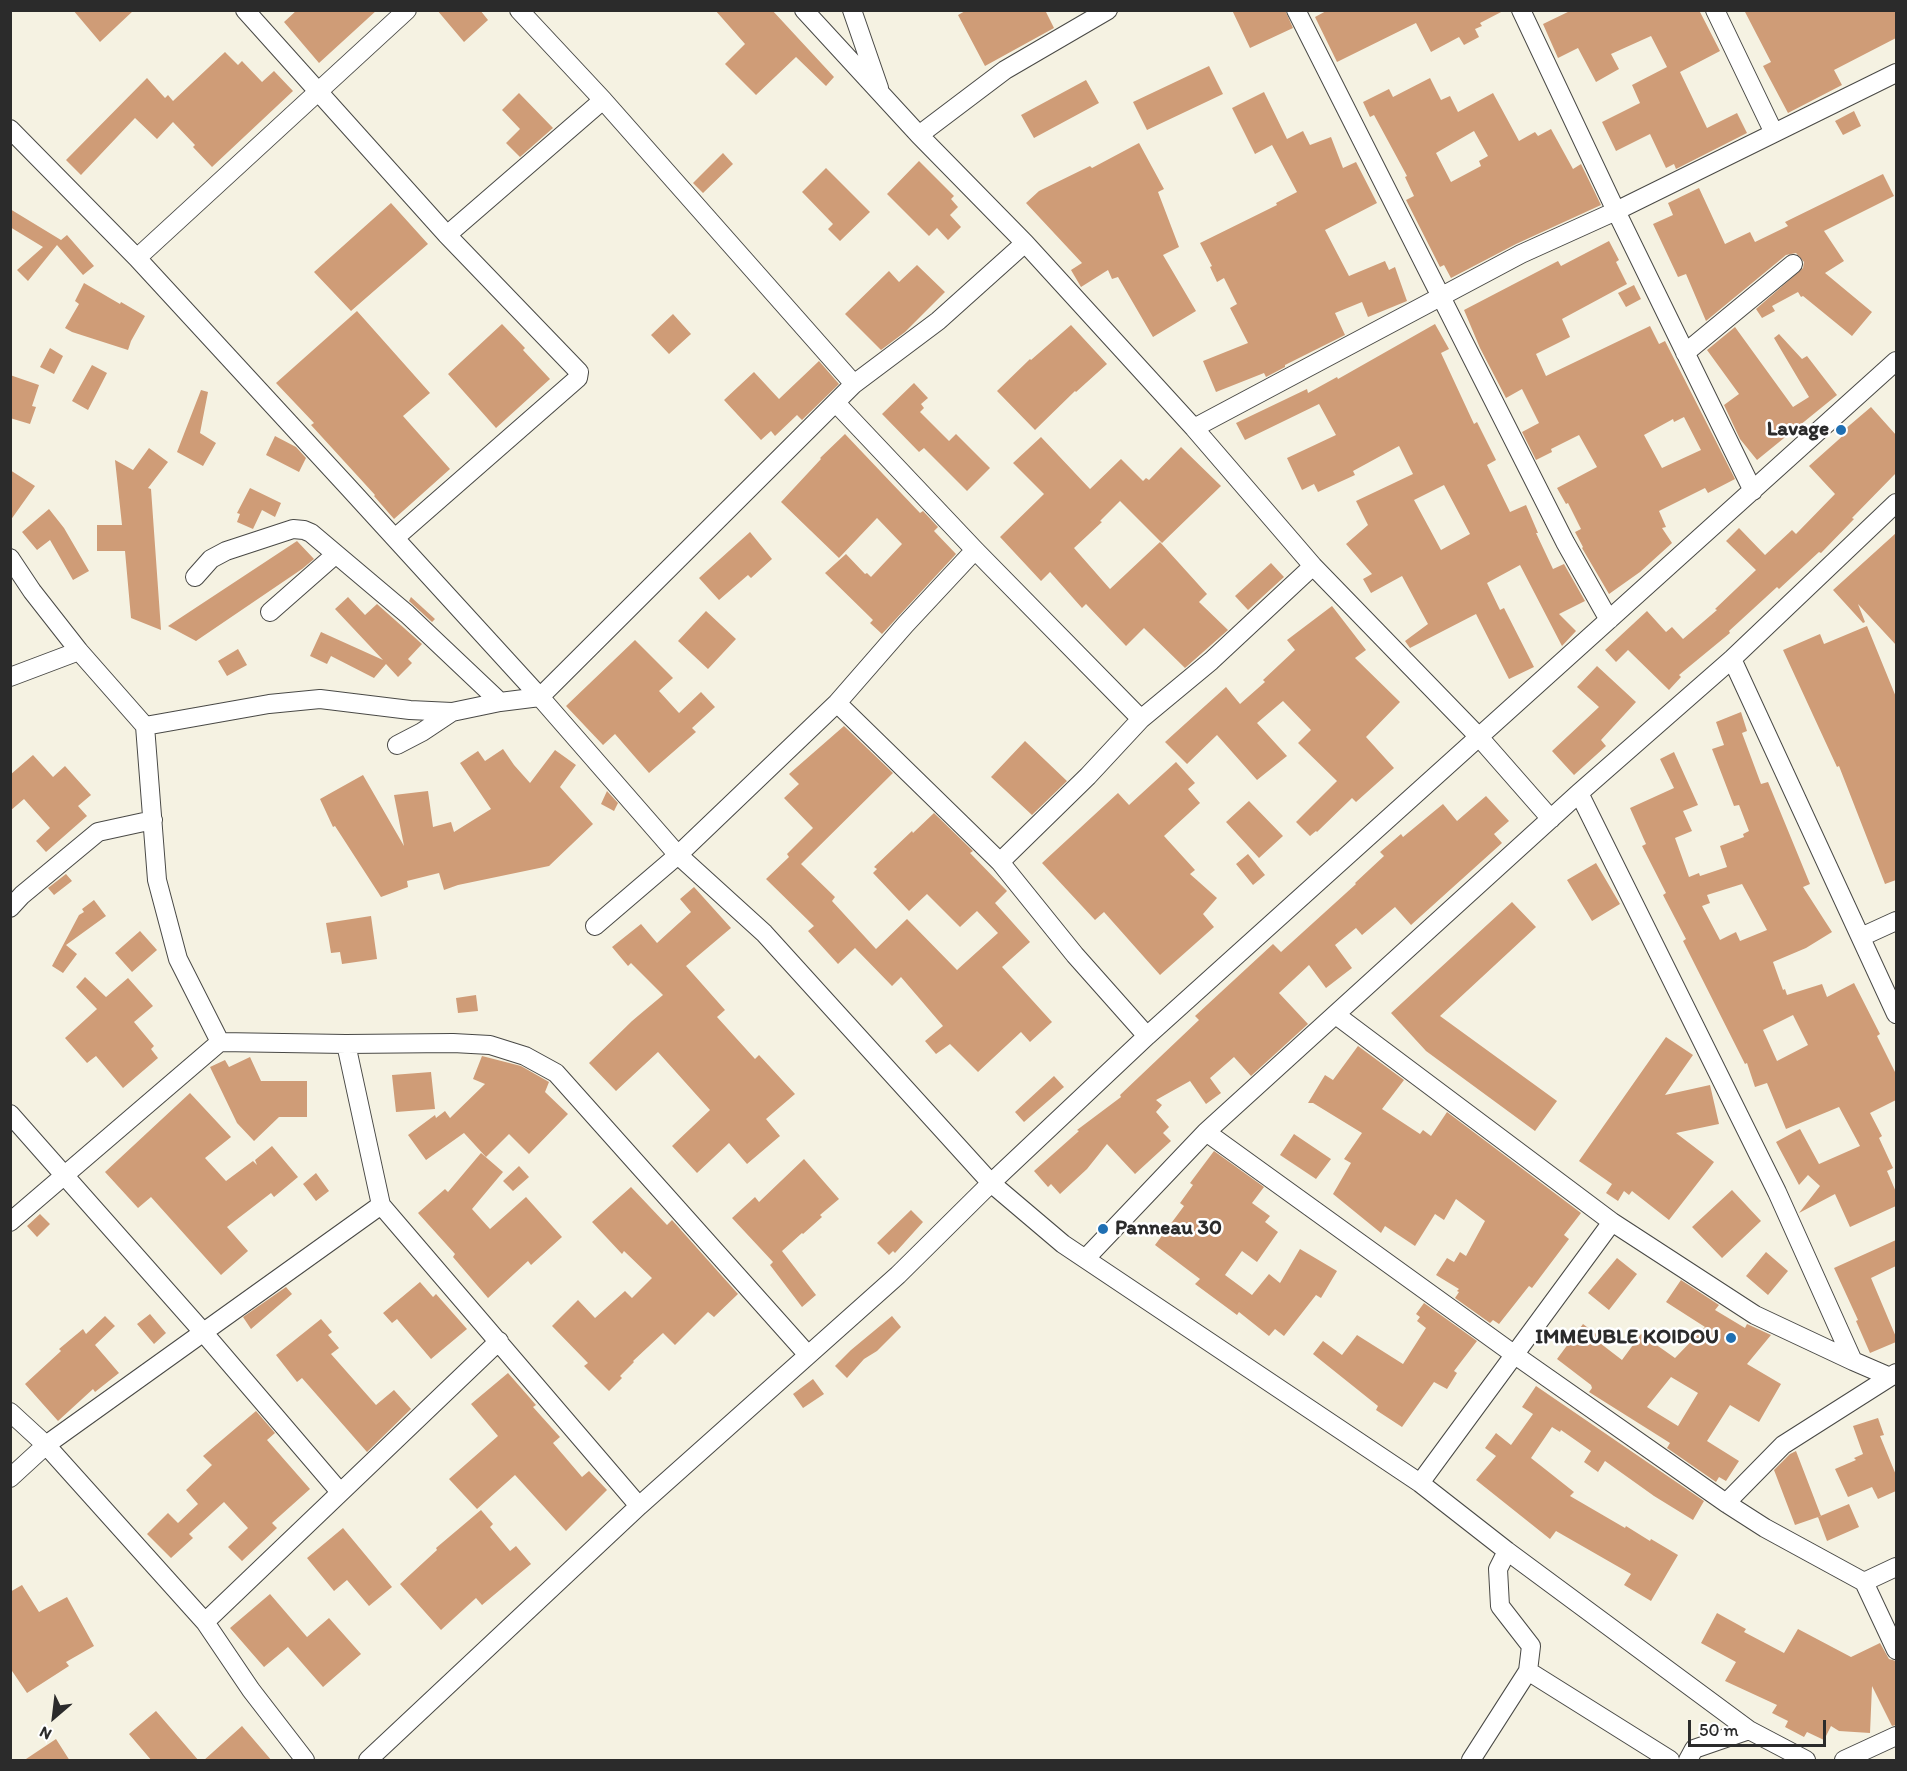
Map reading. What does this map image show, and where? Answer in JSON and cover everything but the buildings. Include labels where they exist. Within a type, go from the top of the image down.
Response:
[{"type":"street","points":[[244,10],[447,235],[579,372],[579,375],[395,538]]},
{"type":"street","points":[[137,258],[407,10]]},
{"type":"street","points":[[519,10],[603,100],[854,384]]},
{"type":"street","points":[[804,10],[919,135],[1025,243],[1194,428],[1313,566],[1479,736],[1551,819]]},
{"type":"street","points":[[852,10],[881,94]]},
{"type":"street","points":[[919,135],[1005,70],[1086,15],[1108,10]]},
{"type":"street","points":[[1296,10],[1565,542],[1609,620]]},
{"type":"street","points":[[1521,10],[1753,491]]},
{"type":"street","points":[[1715,10],[1774,133]]},
{"type":"street","points":[[1194,428],[1262,394],[1521,254],[1616,211],[1896,73]]},
{"type":"street","points":[[447,235],[603,100]]},
{"type":"street","points":[[10,129],[137,258],[395,538],[540,697],[678,855],[764,933],[991,1183],[1054,1237],[1420,1483],[1507,1551],[1749,1730],[1806,1761]]},
{"type":"street","points":[[145,726],[269,704],[320,699],[410,710],[452,712],[540,697],[854,384],[938,321],[1025,243]]},
{"type":"street","points":[[1685,353],[1793,264]]},
{"type":"street","points":[[368,1761],[639,1506],[898,1275],[991,1183],[1147,1036],[1896,361]]},
{"type":"street","points":[[836,403],[975,550],[1141,718]]},
{"type":"street","points":[[1086,1258],[1206,1132],[1579,793],[1732,658],[1896,503]]},
{"type":"street","points":[[195,577],[211,559],[226,551],[293,529],[304,530],[311,533],[407,614],[500,702]]},
{"type":"street","points":[[595,926],[678,855],[837,704],[905,625],[975,550]]},
{"type":"street","points":[[270,612],[336,554]]},
{"type":"street","points":[[10,558],[32,591],[79,651],[145,726],[157,880],[178,959],[220,1042]]},
{"type":"street","points":[[1000,862],[1088,776],[1141,718],[1211,660],[1313,566]]},
{"type":"street","points":[[10,677],[79,651]]},
{"type":"street","points":[[1732,658],[1896,1014]]},
{"type":"street","points":[[837,704],[1000,862],[1075,955],[1147,1036]]},
{"type":"street","points":[[397,746],[452,712]]},
{"type":"street","points":[[1579,793],[1777,1192],[1853,1361]]},
{"type":"street","points":[[10,908],[22,895],[98,832],[153,820]]},
{"type":"street","points":[[1861,937],[1896,921]]},
{"type":"street","points":[[1336,1015],[1612,1222],[1755,1315],[1853,1361],[1893,1375]]},
{"type":"street","points":[[10,1222],[220,1042],[490,1045],[525,1056],[556,1073],[808,1355]]},
{"type":"street","points":[[346,1044],[381,1205],[639,1506]]},
{"type":"street","points":[[10,1114],[203,1332],[340,1492]]},
{"type":"street","points":[[1206,1132],[1515,1355],[1726,1503],[1765,1528],[1864,1582],[1896,1650]]},
{"type":"street","points":[[10,1478],[46,1445],[381,1205]]},
{"type":"street","points":[[1420,1483],[1612,1222]]},
{"type":"street","points":[[205,1622],[499,1341]]},
{"type":"street","points":[[1726,1503],[1783,1445],[1893,1375]]},
{"type":"street","points":[[10,1412],[46,1445],[205,1622],[251,1690],[305,1761]]},
{"type":"street","points":[[1471,1761],[1528,1671],[1532,1646],[1500,1606],[1498,1569],[1507,1551]]},
{"type":"street","points":[[1864,1582],[1896,1568]]},
{"type":"street","points":[[1528,1671],[1670,1761]]},
{"type":"street","points":[[1688,1761],[1694,1749],[1749,1730]]},
{"type":"street","points":[[1844,1761],[1896,1736]]},
{"type":"place","name":"Lavage","points":[[1841,430]]},
{"type":"place","name":"Panneau 30","points":[[1103,1229]]},
{"type":"place","name":"IMMEUBLE KOIDOU","points":[[1731,1338]]}]
